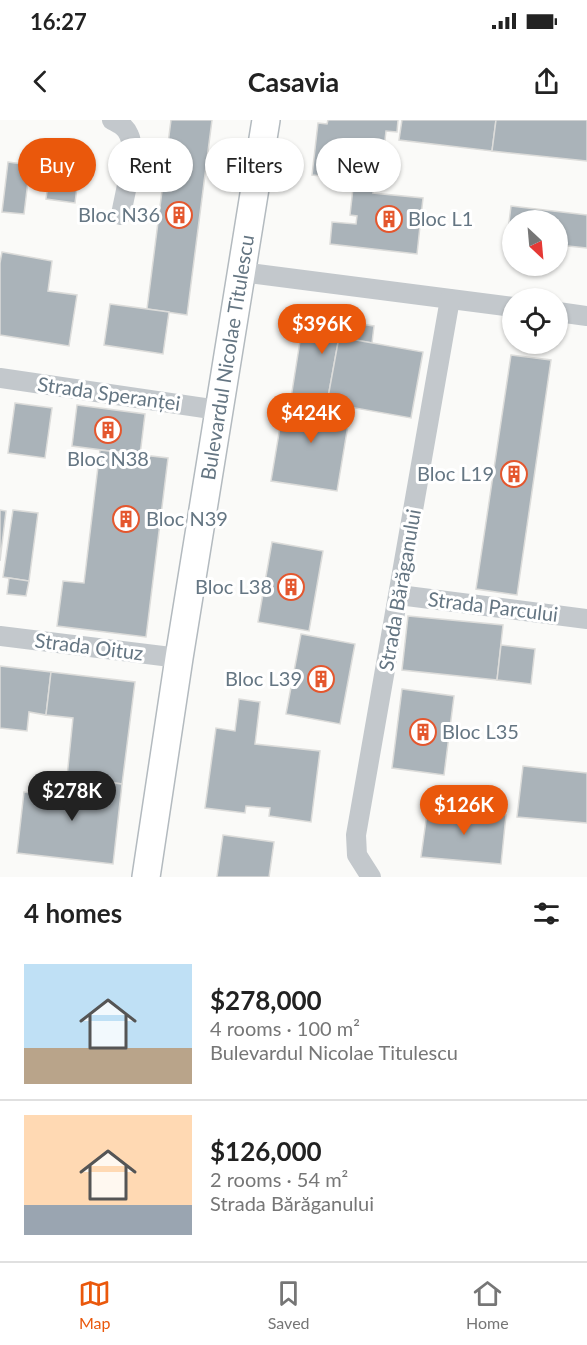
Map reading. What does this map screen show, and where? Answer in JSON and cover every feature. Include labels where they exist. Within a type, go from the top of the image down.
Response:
[{"type":"main road","name":"Bulevardul Nicolae Titulescu","points":[[146,877],[218,410],[266,120]]},
{"type":"street","points":[[112,120],[125,128],[131,138],[132,153],[121,215]]},
{"type":"street","points":[[242,272],[502,306]]},
{"type":"street","name":"Strada Bărăganului","points":[[371,877],[357,855],[356,835],[450,299]]},
{"type":"street","points":[[568,313],[587,316]]},
{"type":"street","name":"Strada Speranței","points":[[0,378],[218,410]]},
{"type":"street","name":"Strada Parcului","points":[[399,595],[587,619]]},
{"type":"street","name":"Strada Oituz","points":[[0,636],[179,658]]},
{"type":"building","name":"Bloc N36","points":[[171,120],[212,120],[210,138],[205,138],[205,175],[187,315],[147,309],[162,192],[193,192],[193,138],[169,138]]},
{"type":"building","points":[[328,120],[398,120],[397,132],[386,131],[385,138],[316,138],[318,123],[327,124]]},
{"type":"building","points":[[402,120],[496,120],[492,151],[401,140],[399,138]]},
{"type":"building","points":[[496,120],[587,120],[587,161],[492,151]]},
{"type":"building","points":[[316,140],[316,175],[312,175]]},
{"type":"building","points":[[8,162],[18,163],[18,192],[27,192],[24,214],[2,212]]},
{"type":"building","points":[[47,192],[76,192],[75,203],[46,199]]},
{"type":"building","name":"Bloc L1","points":[[353,192],[423,198],[417,254],[330,244],[332,222],[356,224],[357,216],[350,215]]},
{"type":"building","points":[[511,206],[545,210],[511,210]]},
{"type":"building","points":[[568,213],[587,215],[587,248],[568,246]]},
{"type":"building","points":[[2,252],[52,261],[48,291],[77,295],[69,346],[0,335]]},
{"type":"building","points":[[110,304],[169,312],[163,354],[104,345]]},
{"type":"building","points":[[304,316],[374,326],[372,343],[339,337],[327,403],[291,398]]},
{"type":"building","points":[[339,337],[423,352],[411,418],[327,403]]},
{"type":"building","name":"Bloc L19","points":[[511,355],[551,360],[517,595],[476,589]]},
{"type":"building","points":[[285,397],[351,407],[337,491],[271,481]]},
{"type":"building","points":[[15,403],[52,408],[45,458],[8,453]]},
{"type":"building","name":"Bloc N38","points":[[77,405],[145,414],[140,455],[72,446]]},
{"type":"building","name":"Bloc N39","points":[[100,450],[168,458],[146,637],[57,626],[63,581],[84,583]]},
{"type":"building","points":[[0,510],[6,511],[0,561]]},
{"type":"building","points":[[13,510],[38,513],[29,581],[3,577]]},
{"type":"building","name":"Bloc L38","points":[[272,542],[323,551],[309,631],[258,622]]},
{"type":"building","points":[[9,578],[29,581],[26,596],[7,594]]},
{"type":"building","points":[[408,616],[503,625],[497,680],[402,670]]},
{"type":"building","name":"Bloc L39","points":[[301,634],[355,644],[340,724],[286,714]]},
{"type":"building","points":[[501,645],[535,649],[531,684],[497,680]]},
{"type":"building","points":[[0,666],[51,672],[46,715],[29,712],[27,731],[0,728]]},
{"type":"building","points":[[51,672],[135,682],[122,784],[67,777],[73,718],[46,715]]},
{"type":"building","name":"Bloc L35","points":[[402,689],[454,696],[444,775],[392,768]]},
{"type":"building","points":[[239,699],[260,702],[255,744],[320,751],[311,822],[269,816],[270,808],[246,806],[245,813],[205,808],[216,728],[235,731]]},
{"type":"building","points":[[523,766],[587,773],[587,823],[517,817]]},
{"type":"building","points":[[67,777],[122,784],[113,864],[17,853],[24,792],[65,797]]},
{"type":"building","points":[[428,806],[506,815],[501,864],[421,857]]},
{"type":"building","points":[[223,835],[274,842],[269,877],[217,877]]},
{"type":"place","name":"Bloc N36","points":[[179,215]]},
{"type":"place","name":"Bloc L1","points":[[389,219]]},
{"type":"place","name":"Bloc N38","points":[[108,430]]},
{"type":"place","name":"Bloc L19","points":[[514,474]]},
{"type":"place","name":"Bloc N39","points":[[126,519]]},
{"type":"place","name":"Bloc L38","points":[[291,587]]},
{"type":"place","name":"Bloc L39","points":[[321,679]]},
{"type":"place","name":"Bloc L35","points":[[423,732]]}]
